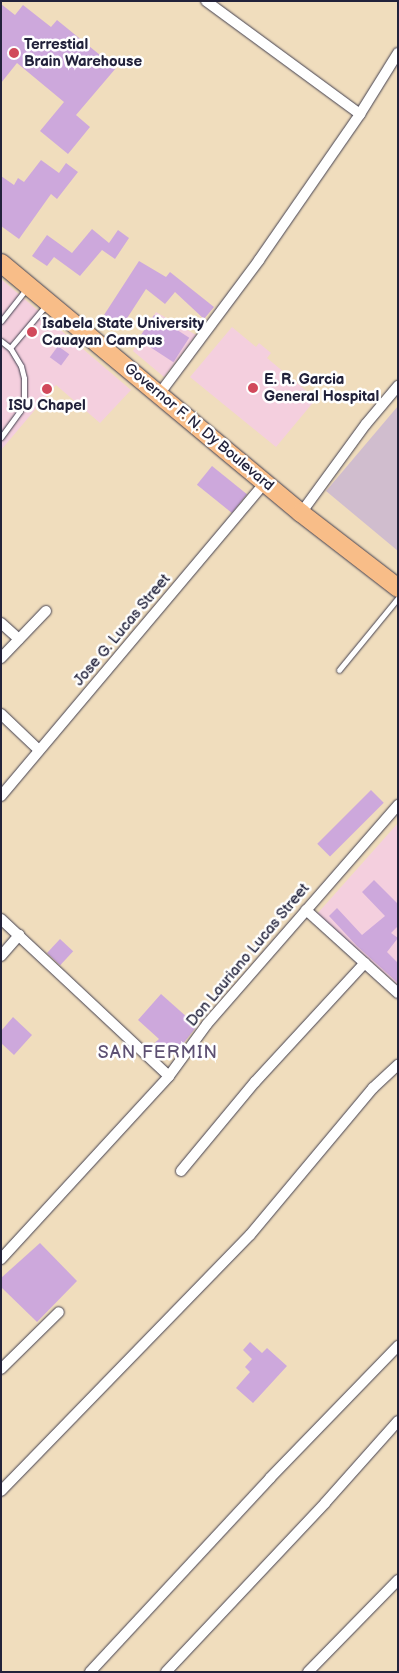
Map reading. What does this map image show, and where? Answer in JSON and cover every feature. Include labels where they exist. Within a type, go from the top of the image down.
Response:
[{"type":"highway","name":"Governor F. N. Dy Boulevard","points":[[1,263],[160,393],[301,513],[398,588]]},
{"type":"street","points":[[206,1],[360,114]]},
{"type":"street","points":[[160,393],[214,323],[360,114],[398,53]]},
{"type":"street","points":[[301,513],[366,424],[398,386]]},
{"type":"street","name":"Jose G. Lucas Street","points":[[1,796],[266,483]]},
{"type":"street","points":[[1,658],[46,611]]},
{"type":"street","points":[[1,623],[19,640]]},
{"type":"street","points":[[1,714],[39,750]]},
{"type":"street","name":"Don Lauriano Lucas Street","points":[[1,1259],[169,1076],[208,1024],[398,805]]},
{"type":"street","points":[[306,910],[398,993]]},
{"type":"street","points":[[1,919],[169,1076]]},
{"type":"street","points":[[1,956],[19,935]]},
{"type":"street","points":[[181,1171],[255,1082],[365,963]]},
{"type":"street","points":[[1,1491],[250,1234],[373,1088],[398,1065]]},
{"type":"street","points":[[1,1370],[59,1312]]},
{"type":"street","points":[[90,1672],[270,1478],[398,1346]]},
{"type":"street","points":[[166,1672],[325,1503],[398,1421]]},
{"type":"street","points":[[308,1672],[398,1580]]},
{"type":"lane","points":[[1,321],[29,286]]},
{"type":"lane","points":[[10,348],[48,302]]},
{"type":"lane","points":[[1,341],[10,348],[24,378],[24,400],[20,411],[1,437]]},
{"type":"lane","points":[[339,670],[398,598]]},
{"type":"shaded area","name":"Isabela State University Cauayan Campus","points":[[1,279],[131,390],[100,423],[56,385],[1,450]]},
{"type":"shaded area","points":[[156,312],[196,335],[164,377],[133,351]]},
{"type":"shaded area","name":"E. R. Garcia General Hospital","points":[[232,327],[256,347],[259,343],[271,353],[267,358],[316,399],[276,447],[190,377]]},
{"type":"shaded area","points":[[398,406],[398,551],[326,491]]},
{"type":"shaded area","points":[[398,823],[398,985],[317,914]]},
{"type":"building","points":[[1,4],[15,15],[23,5],[51,27],[57,20],[116,68],[76,115],[90,127],[68,154],[40,131],[64,102],[17,63],[1,83]]},
{"type":"building","points":[[41,160],[59,173],[66,163],[78,172],[57,199],[51,194],[19,239],[1,226],[1,176],[14,185],[18,178],[24,182]]},
{"type":"building","points":[[92,229],[109,243],[118,230],[129,238],[115,259],[102,250],[80,276],[54,257],[47,266],[32,256],[47,235],[72,253]]},
{"type":"building","points":[[139,261],[166,277],[170,272],[214,307],[204,319],[175,292],[165,304],[146,289],[122,326],[104,315]]},
{"type":"building","points":[[154,315],[189,338],[173,362],[138,339]]},
{"type":"building","points":[[58,346],[69,354],[61,366],[50,357]]},
{"type":"building","points":[[212,466],[247,494],[232,513],[197,485]]},
{"type":"building","points":[[371,790],[384,803],[330,856],[317,844]]},
{"type":"building","points":[[374,880],[398,904],[398,926],[391,933],[398,938],[387,952],[398,963],[398,983],[357,946],[329,916],[337,908],[362,935],[385,916],[362,892]]},
{"type":"building","points":[[60,939],[73,951],[60,965],[47,953]]},
{"type":"building","points":[[161,994],[197,1026],[175,1054],[171,1051],[162,1060],[149,1048],[159,1039],[138,1020]]},
{"type":"building","points":[[13,1017],[32,1035],[14,1055],[1,1043],[1,1031]]},
{"type":"building","points":[[40,1243],[77,1281],[37,1322],[1,1287],[1,1278]]},
{"type":"building","points":[[250,1342],[262,1353],[267,1348],[287,1366],[253,1403],[236,1388],[250,1372],[245,1367],[252,1359],[243,1350]]},
{"type":"place","name":"Terrestial Brain Warehouse","points":[[14,53]]},
{"type":"place","name":"Isabela State University Cauayan Campus","points":[[32,332]]},
{"type":"place","name":"E. R. Garcia General Hospital","points":[[253,388]]},
{"type":"place","name":"ISU Chapel","points":[[47,389]]},
{"type":"district","name":"SAN FERMIN","points":[[158,1053]]}]
